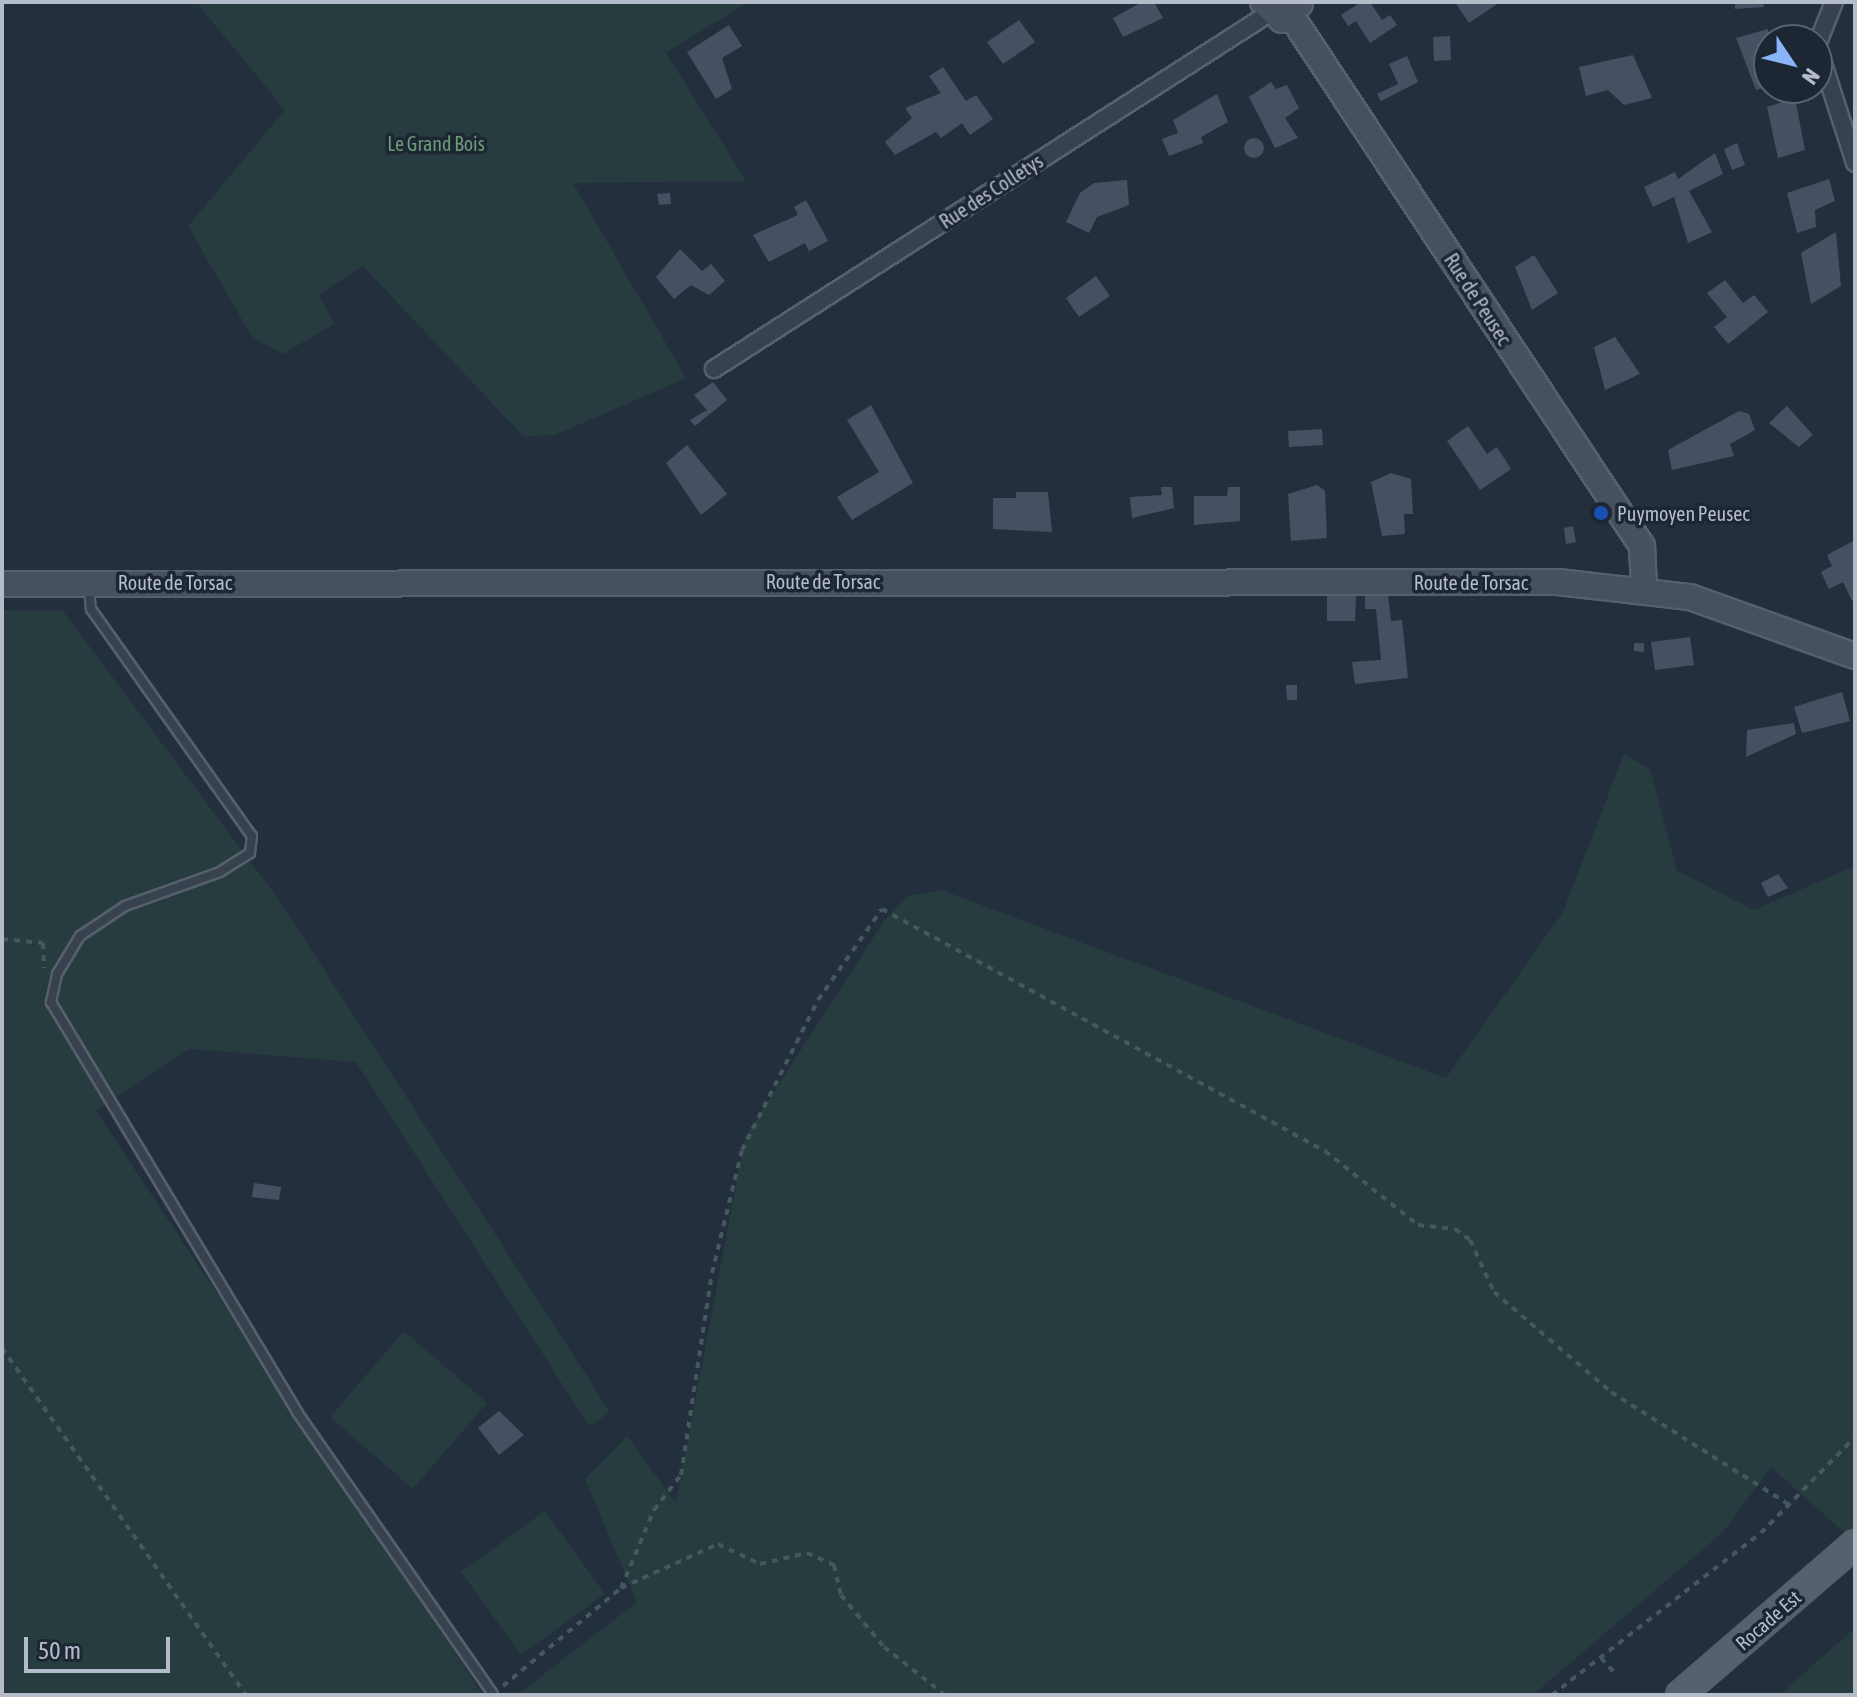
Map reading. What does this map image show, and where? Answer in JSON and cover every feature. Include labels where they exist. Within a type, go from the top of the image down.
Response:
[{"type":"main road","name":"Rocade Est","points":[[1680,1695],[1855,1544]]},
{"type":"street","points":[[1834,2],[1817,45],[1855,163]]},
{"type":"street","points":[[1266,8],[1296,9]]},
{"type":"street","name":"Rue des Colletys","points":[[714,369],[1266,8]]},
{"type":"street","name":"Rue de Peusec","points":[[1296,9],[1642,546],[1644,588]]},
{"type":"street","name":"Route de Torsac","points":[[2,584],[1480,582],[1644,588],[1763,619],[1855,656]]},
{"type":"lane","points":[[88,582],[91,609],[252,836],[250,853],[220,872],[125,906],[80,936],[57,974],[51,1002],[297,1412],[493,1694]]},
{"type":"path","points":[[1855,455],[1855,473]]},
{"type":"path","points":[[621,1588],[654,1510],[681,1475],[712,1273],[742,1150],[818,1000],[882,909],[1325,1151],[1418,1225],[1455,1229],[1470,1240],[1494,1292],[1611,1392],[1788,1504]]},
{"type":"path","points":[[2,939],[43,943],[51,1002]]},
{"type":"path","points":[[2,1348],[246,1695]]},
{"type":"path","points":[[1552,1695],[1788,1504],[1855,1437]]},
{"type":"path","points":[[493,1694],[621,1588],[718,1544],[760,1564],[807,1553],[834,1565],[841,1595],[884,1647],[945,1695]]},
{"type":"path","points":[[1601,1658],[1614,1672]]},
{"type":"green space","name":"Le Grand Bois","points":[[196,2],[748,2],[666,53],[746,181],[573,183],[686,378],[555,435],[523,436],[363,266],[318,295],[335,323],[283,354],[252,337],[188,226],[285,110]]},
{"type":"green space","points":[[2,610],[63,611],[279,900],[610,1412],[589,1426],[356,1062],[189,1049],[96,1111],[483,1695],[2,1695]]},
{"type":"green space","points":[[1624,754],[1650,769],[1677,871],[1754,910],[1855,866],[1855,1542],[1771,1467],[1723,1532],[1533,1695],[517,1695],[637,1602],[585,1479],[627,1436],[676,1503],[745,1137],[886,918],[908,896],[941,890],[1446,1078],[1563,912]]},
{"type":"green space","points":[[404,1331],[487,1403],[413,1489],[330,1417]]},
{"type":"green space","points":[[545,1511],[605,1594],[521,1655],[461,1572]]},
{"type":"green space","points":[[1855,1628],[1855,1695],[1779,1695]]},
{"type":"building","points":[[1142,2],[1154,2],[1163,18],[1123,37],[1113,18]]},
{"type":"building","points":[[1361,2],[1370,2],[1382,20],[1390,15],[1397,25],[1370,43],[1356,21],[1348,26],[1341,15]]},
{"type":"building","points":[[1455,2],[1500,2],[1469,23]]},
{"type":"building","points":[[1735,2],[1763,2],[1764,7],[1735,9]]},
{"type":"building","points":[[1019,20],[1035,42],[1003,64],[987,42]]},
{"type":"building","points":[[729,25],[742,46],[722,58],[732,89],[716,99],[687,52]]},
{"type":"building","points":[[1753,33],[1753,82],[1736,38]]},
{"type":"building","points":[[1450,36],[1451,60],[1434,61],[1433,37]]},
{"type":"building","points":[[1633,55],[1652,98],[1624,105],[1608,90],[1586,96],[1579,67]]},
{"type":"building","points":[[1407,56],[1418,82],[1381,101],[1377,94],[1398,84],[1389,64]]},
{"type":"building","points":[[943,67],[966,101],[976,95],[993,119],[970,135],[962,123],[941,138],[936,132],[895,155],[885,142],[912,118],[905,108],[941,93],[929,76]]},
{"type":"building","points":[[1271,82],[1276,89],[1287,85],[1299,108],[1285,118],[1298,138],[1275,148],[1249,97]]},
{"type":"building","points":[[1217,94],[1228,122],[1201,137],[1203,143],[1169,156],[1162,139],[1178,133],[1173,120]]},
{"type":"building","points":[[1796,104],[1805,150],[1778,158],[1767,107]]},
{"type":"building","points":[[1254,138],[1261,141],[1264,148],[1261,155],[1254,158],[1247,155],[1244,148],[1247,141]]},
{"type":"building","points":[[1737,143],[1745,165],[1732,170],[1724,149]]},
{"type":"building","points":[[1715,153],[1723,174],[1689,191],[1712,232],[1688,243],[1674,197],[1653,207],[1644,187],[1675,172],[1678,179]]},
{"type":"building","points":[[1829,179],[1835,201],[1815,210],[1816,227],[1797,233],[1787,193]]},
{"type":"building","points":[[1127,180],[1129,205],[1097,217],[1089,233],[1066,222],[1080,193],[1094,183]]},
{"type":"building","points":[[670,193],[671,204],[659,205],[657,194]]},
{"type":"building","points":[[806,200],[828,241],[809,251],[805,243],[769,262],[753,235],[798,215],[794,207]]},
{"type":"building","points":[[1836,232],[1841,286],[1811,304],[1801,253]]},
{"type":"building","points":[[680,249],[702,271],[711,264],[725,281],[709,295],[691,285],[674,299],[656,277]]},
{"type":"building","points":[[1534,255],[1558,293],[1532,310],[1515,267]]},
{"type":"building","points":[[1096,276],[1110,296],[1079,317],[1066,298]]},
{"type":"building","points":[[1725,280],[1743,303],[1754,295],[1768,312],[1728,344],[1714,327],[1727,317],[1707,293]]},
{"type":"building","points":[[1615,337],[1640,374],[1605,390],[1594,347]]},
{"type":"building","points":[[713,382],[727,400],[695,426],[690,420],[707,410],[694,395]]},
{"type":"building","points":[[871,405],[913,483],[852,520],[837,497],[879,472],[847,420]]},
{"type":"building","points":[[1787,406],[1813,435],[1799,447],[1769,423]]},
{"type":"building","points":[[1739,411],[1749,414],[1755,430],[1730,444],[1734,456],[1672,470],[1668,450]]},
{"type":"building","points":[[1468,426],[1487,454],[1497,447],[1511,469],[1480,490],[1447,441]]},
{"type":"building","points":[[1322,429],[1323,445],[1289,447],[1288,431]]},
{"type":"building","points":[[687,445],[727,494],[701,515],[666,463]]},
{"type":"building","points":[[1391,473],[1411,479],[1413,514],[1404,514],[1405,534],[1382,536],[1371,482]]},
{"type":"building","points":[[1317,485],[1325,491],[1327,538],[1291,541],[1288,494]]},
{"type":"building","points":[[1161,487],[1172,487],[1174,508],[1132,518],[1130,497],[1162,495]]},
{"type":"building","points":[[1228,487],[1240,487],[1240,521],[1194,525],[1194,496],[1227,496]]},
{"type":"building","points":[[1016,492],[1048,492],[1052,532],[993,529],[993,498],[1016,498]]},
{"type":"building","points":[[1573,526],[1576,542],[1566,544],[1564,528]]},
{"type":"building","points":[[1853,541],[1855,599],[1852,601],[1843,582],[1829,589],[1821,572],[1832,566],[1827,555]]},
{"type":"building","points":[[1327,595],[1356,595],[1355,621],[1327,621]]},
{"type":"building","points":[[1365,595],[1388,595],[1391,621],[1402,620],[1408,678],[1355,684],[1352,662],[1381,660],[1376,609],[1365,609]]},
{"type":"building","points":[[1690,637],[1694,665],[1655,670],[1651,642]]},
{"type":"building","points":[[1634,643],[1644,643],[1644,652],[1634,651]]},
{"type":"building","points":[[1286,685],[1297,685],[1297,700],[1287,700]]},
{"type":"building","points":[[1842,692],[1850,721],[1802,733],[1794,707]]},
{"type":"building","points":[[1794,723],[1796,734],[1746,757],[1747,730]]},
{"type":"building","points":[[1778,874],[1788,888],[1768,897],[1761,883]]},
{"type":"building","points":[[254,1183],[281,1187],[279,1200],[252,1197]]},
{"type":"building","points":[[499,1411],[524,1435],[499,1455],[478,1428]]},
{"type":"place","name":"Puymoyen Peusec","points":[[1601,513]]}]
